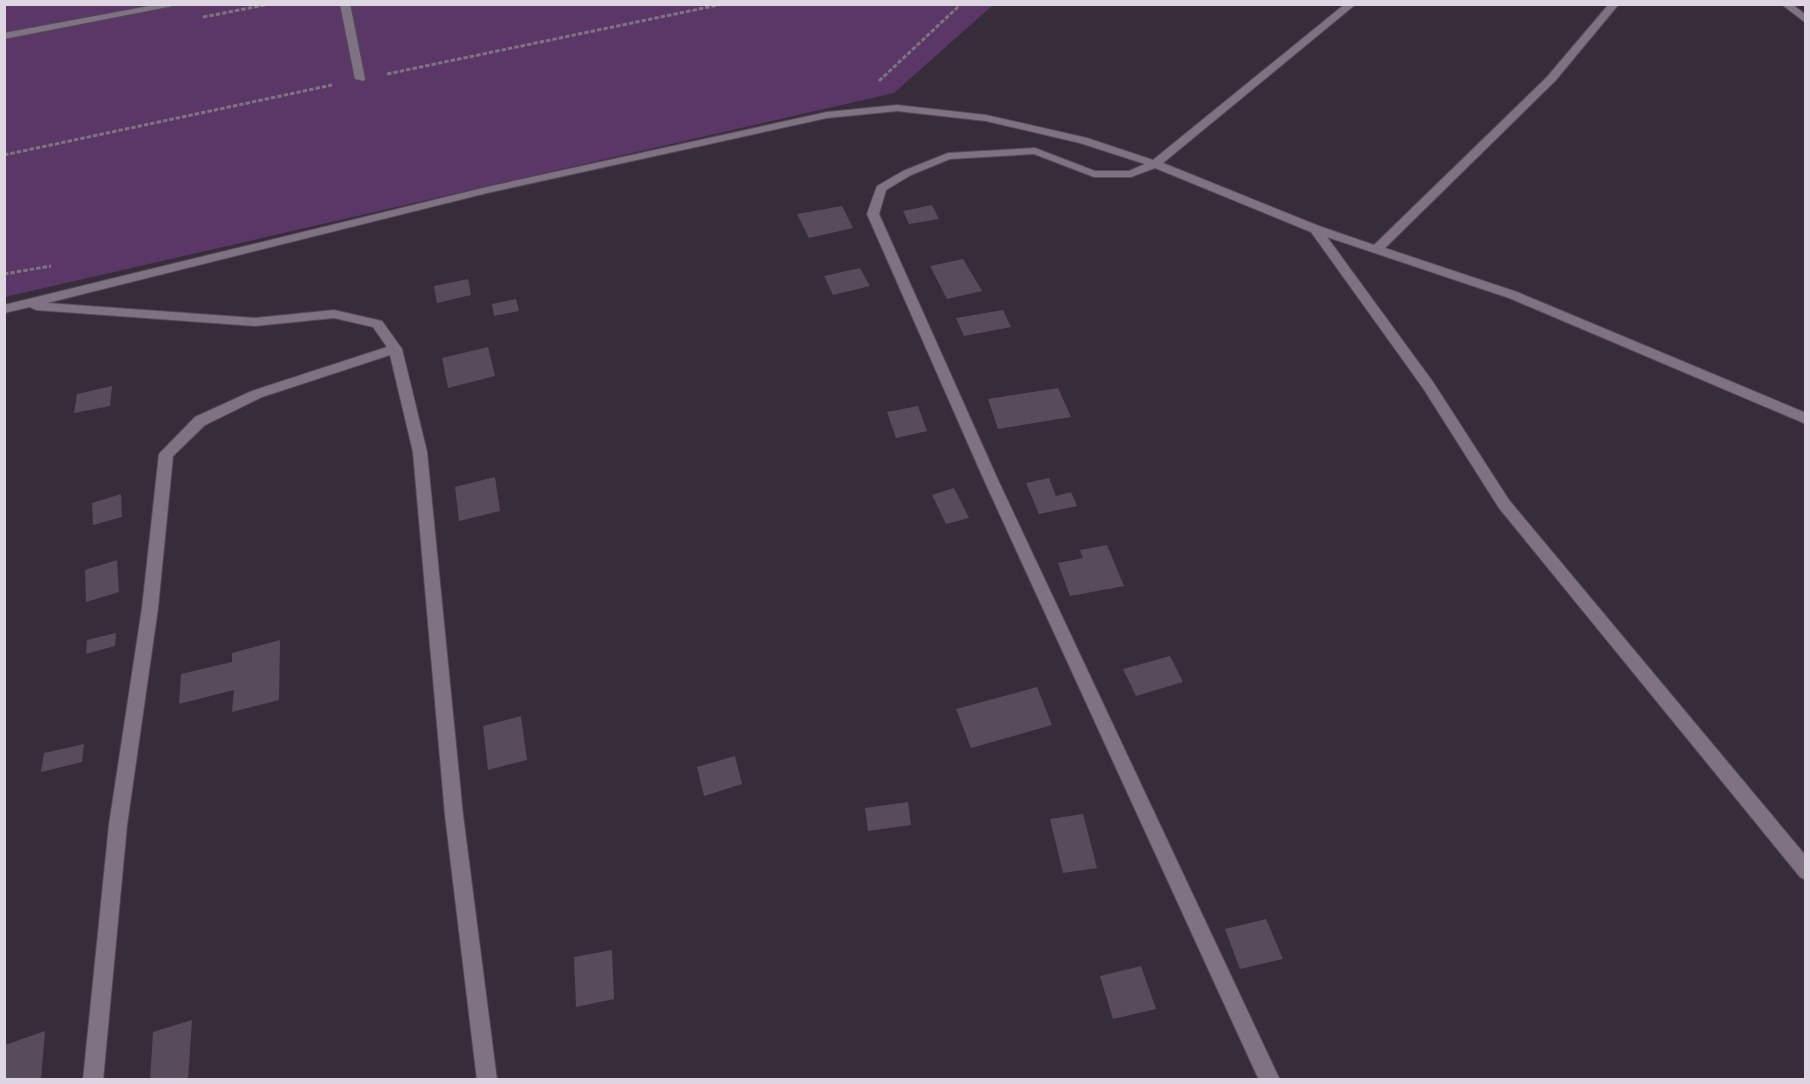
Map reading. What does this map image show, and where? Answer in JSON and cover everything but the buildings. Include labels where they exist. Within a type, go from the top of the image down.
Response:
[{"type":"street","points":[[4,36],[178,4]]},
{"type":"street","points":[[345,4],[360,79]]},
{"type":"street","points":[[1270,1080],[995,491],[873,214],[881,188],[907,173],[948,156],[1035,151],[1094,174],[1131,174],[1155,164],[1352,4]]},
{"type":"street","points":[[1377,249],[1551,79],[1615,4]]},
{"type":"street","points":[[1785,4],[1806,20]]},
{"type":"street","points":[[4,309],[487,190],[827,115],[897,108],[986,118],[1083,140],[1155,164],[1315,229],[1514,295],[1806,419]]},
{"type":"street","points":[[1315,229],[1428,385],[1504,504],[1806,871]]},
{"type":"street","points":[[21,305],[255,322],[334,314],[377,324],[395,349],[420,453],[454,815],[487,1080]]},
{"type":"street","points":[[93,1080],[118,825],[150,608],[166,454],[200,421],[257,394],[395,349]]},
{"type":"shaded area","points":[[4,5],[993,5],[894,93],[5,297]]}]
